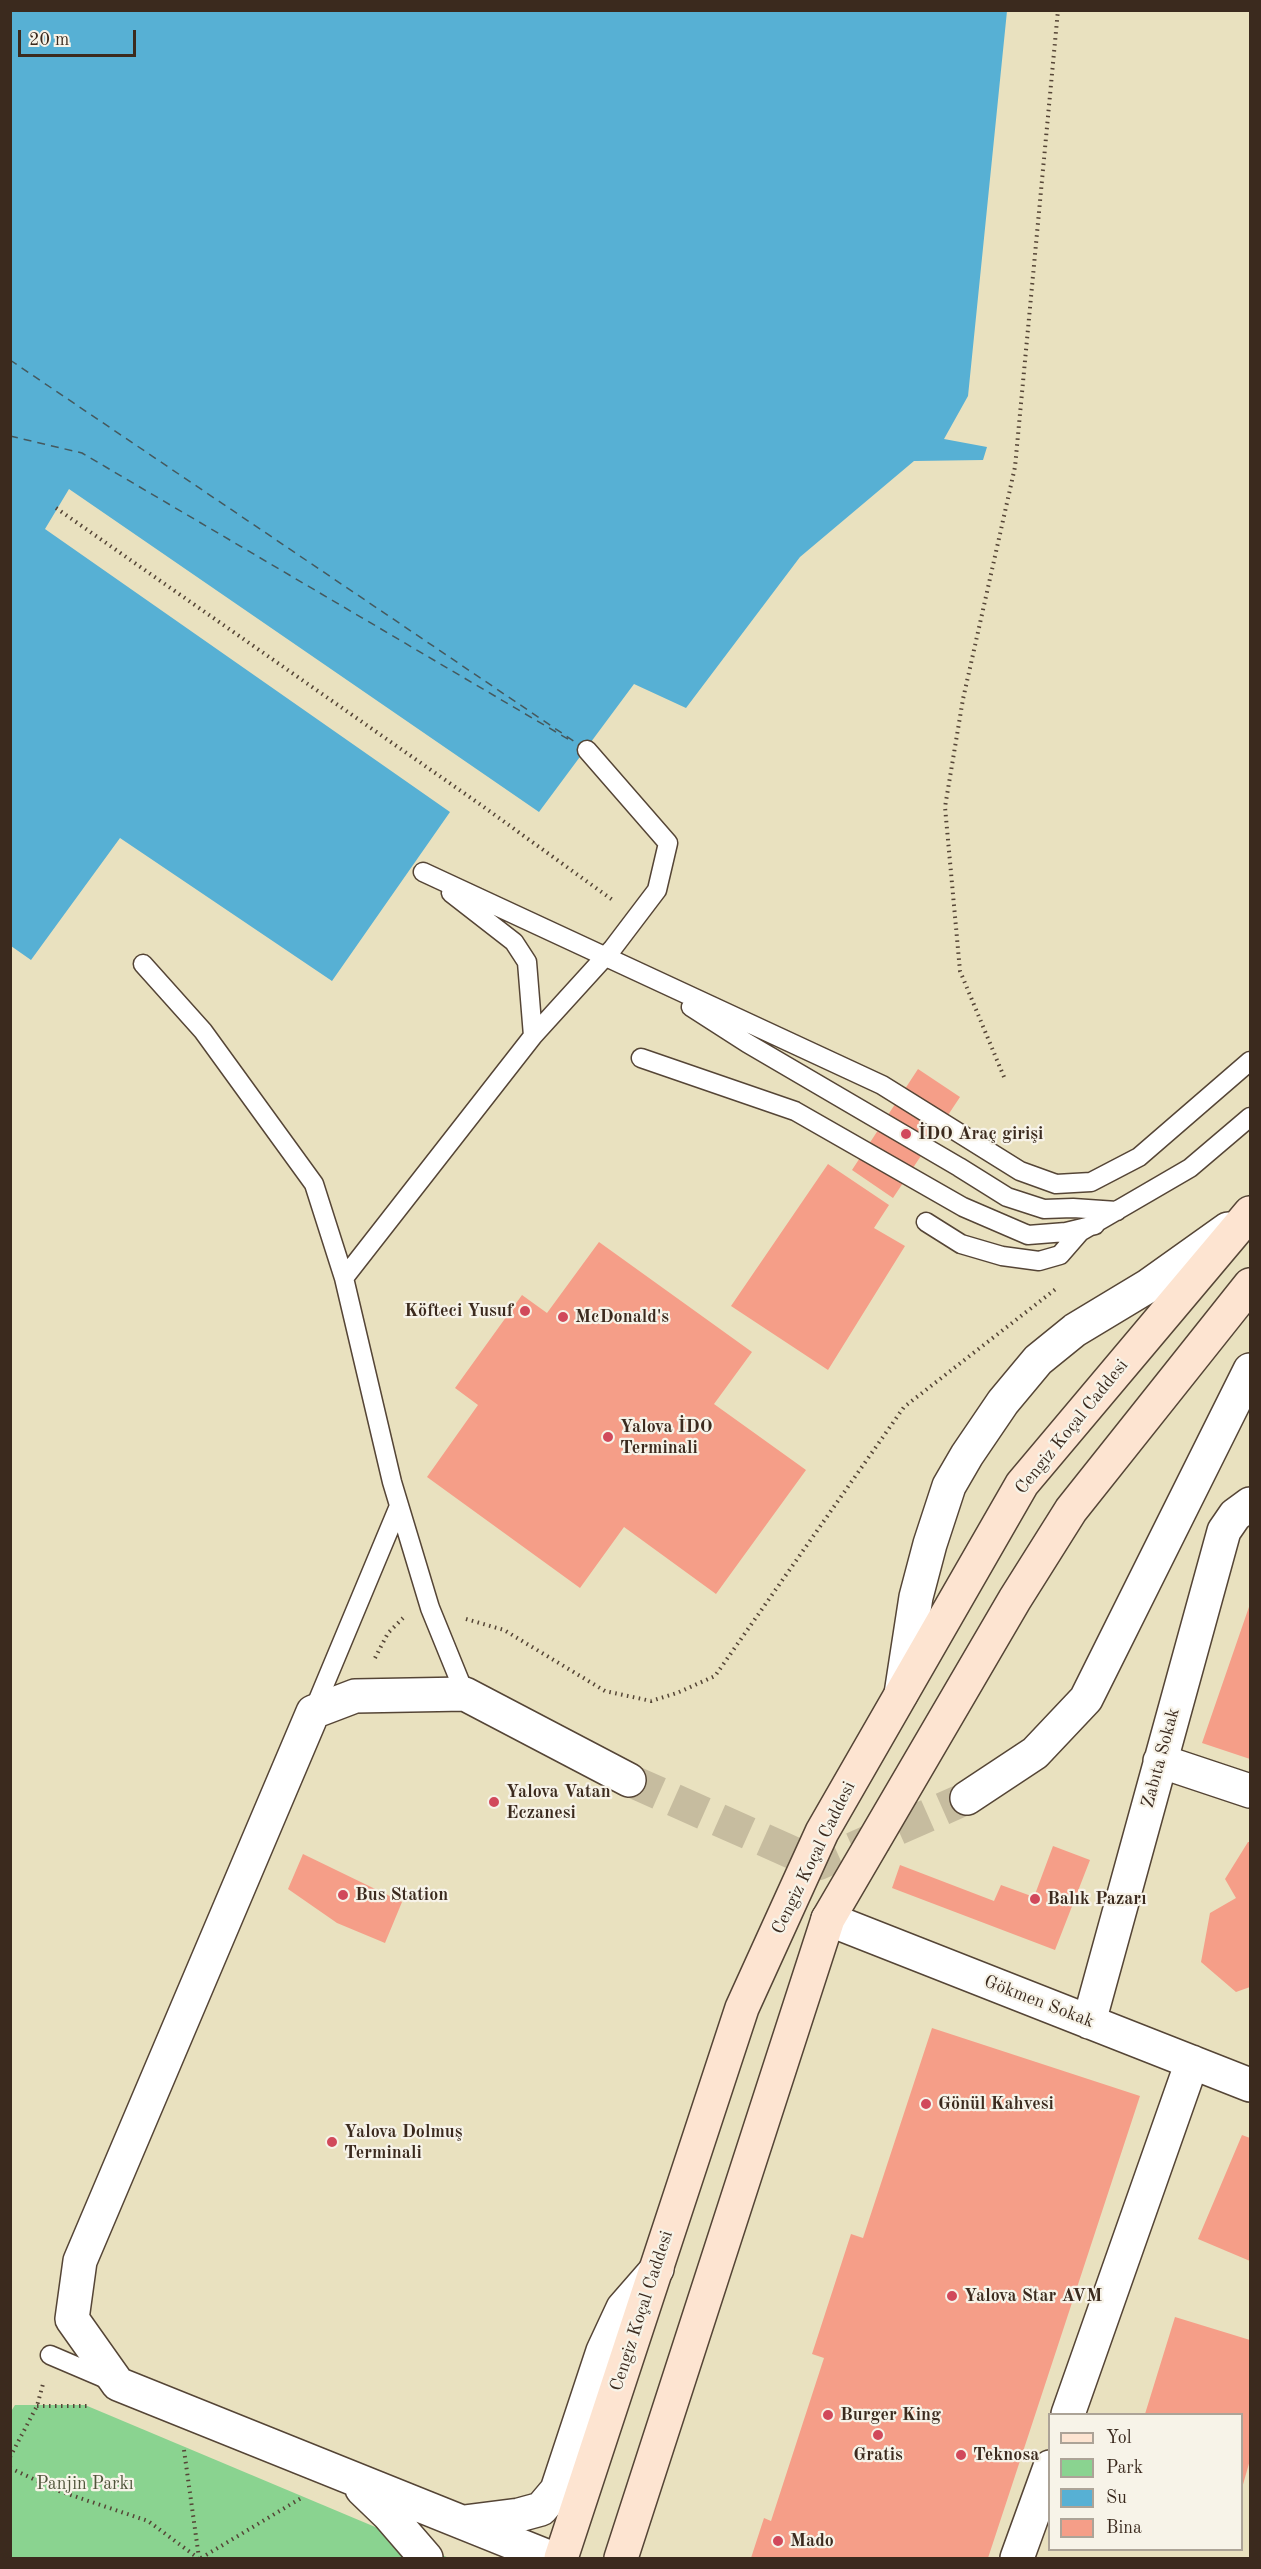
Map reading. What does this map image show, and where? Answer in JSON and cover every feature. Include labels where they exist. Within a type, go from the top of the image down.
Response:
[{"type":"street","name":"Cengiz Koçal Caddesi","points":[[561,2559],[742,2008],[822,1832],[1022,1484],[1251,1212]]},
{"type":"street","points":[[901,1694],[916,1597],[949,1486],[1003,1402],[1038,1360],[1075,1330],[1148,1286],[1251,1212]]},
{"type":"street","points":[[621,2559],[828,1920],[1014,1599],[1071,1510],[1251,1285]]},
{"type":"street","points":[[967,1798],[1035,1753],[1086,1699],[1251,1370]]},
{"type":"street","name":"Zabıta Sokak","points":[[1089,2022],[1224,1531],[1235,1515],[1251,1504]]},
{"type":"street","points":[[551,2559],[118,2384],[72,2319],[80,2261],[313,1712],[355,1696],[465,1694],[628,1780]]},
{"type":"street","points":[[1160,1761],[1251,1791]]},
{"type":"street","name":"Gökmen Sokak","points":[[828,1920],[1251,2085]]},
{"type":"street","points":[[1069,2413],[1192,2062]]},
{"type":"street","points":[[462,2523],[519,2516],[542,2508],[557,2490],[603,2352],[623,2308],[657,2269]]},
{"type":"street","points":[[1017,2559],[1048,2472]]},
{"type":"street","points":[[349,2477],[388,2514],[426,2559]]},
{"type":"lane","points":[[344,1278],[533,1036],[605,956],[657,890],[668,843],[587,750]]},
{"type":"lane","points":[[533,1036],[527,962],[514,942],[423,872],[882,1085],[1020,1171],[1056,1184],[1091,1182],[1139,1157],[1251,1062]]},
{"type":"lane","points":[[143,964],[203,1031],[314,1184],[344,1278],[399,1506],[430,1608],[465,1694]]},
{"type":"lane","points":[[633,969],[747,1043],[910,1137],[1006,1197],[1044,1209],[1117,1210]]},
{"type":"lane","points":[[641,1058],[795,1111],[963,1208],[1028,1235],[1065,1232],[1095,1225]]},
{"type":"lane","points":[[926,1222],[961,1244],[1002,1256],[1039,1261],[1060,1255],[1080,1232],[1190,1168],[1251,1117]]},
{"type":"lane","points":[[313,1712],[399,1506]]},
{"type":"lane","points":[[50,2355],[118,2384]]},
{"type":"path","points":[[1004,1077],[960,971],[945,807],[963,699],[1015,467],[1058,10]]},
{"type":"path","points":[[56,508],[481,805],[636,918]]},
{"type":"path","points":[[355,1696],[388,1633],[408,1613],[430,1608],[504,1630],[605,1691],[651,1701],[677,1693],[715,1676],[904,1407],[1058,1287]]},
{"type":"path","points":[[10,2457],[38,2406],[50,2355]]},
{"type":"path","points":[[184,2447],[199,2559]]},
{"type":"path","points":[[10,2468],[58,2491],[148,2521],[199,2559]]},
{"type":"path","points":[[199,2559],[313,2491]]},
{"type":"green space","name":"Panjin Parkı","points":[[15,2405],[85,2405],[449,2558],[11,2558],[10,2413]]},
{"type":"water","points":[[11,11],[1007,11],[968,396],[944,439],[987,447],[983,460],[914,461],[800,557],[686,708],[634,684],[539,812],[69,489],[45,529],[450,812],[332,981],[120,838],[31,960],[11,946]]},
{"type":"building","name":"İDO Araç girişi","points":[[918,1069],[960,1097],[893,1198],[852,1170]]},
{"type":"building","points":[[828,1164],[889,1205],[874,1228],[905,1246],[828,1370],[731,1306]]},
{"type":"building","name":"Yalova İDO Terminali","points":[[599,1242],[752,1352],[714,1404],[806,1470],[716,1594],[624,1527],[580,1588],[427,1477],[478,1405],[455,1388],[522,1295],[547,1313]]},
{"type":"building","points":[[1250,1604],[1250,1759],[1202,1743]]},
{"type":"building","points":[[1250,1842],[1250,1987],[1236,1992],[1201,1962],[1210,1913],[1236,1898],[1225,1879]]},
{"type":"building","name":"Balık Pazarı","points":[[1053,1846],[1090,1860],[1055,1950],[892,1888],[900,1865],[994,1901],[1001,1885],[1034,1897]]},
{"type":"building","name":"Bus Station","points":[[303,1854],[402,1902],[385,1943],[337,1923],[288,1889]]},
{"type":"building","name":"Yalova Star AVM","points":[[932,2028],[1140,2096],[988,2558],[751,2558],[764,2518],[771,2521],[824,2358],[812,2354],[851,2234],[863,2238]]},
{"type":"building","points":[[1242,2135],[1250,2138],[1250,2261],[1198,2239]]},
{"type":"building","points":[[1175,2317],[1250,2340],[1250,2460],[1243,2484],[1243,2413],[1145,2413]]},
{"type":"ferry route","points":[[10,360],[581,746]]},
{"type":"ferry route","points":[[10,436],[82,453],[573,742]]},
{"type":"tunnel","points":[[629,1780],[818,1864],[967,1798]]},
{"type":"place","name":"İDO Araç girişi","points":[[906,1134]]},
{"type":"place","name":"Köfteci Yusuf","points":[[525,1311]]},
{"type":"place","name":"McDonald's","points":[[563,1317]]},
{"type":"place","name":"Yalova İDO Terminali","points":[[608,1437]]},
{"type":"place","name":"Yalova Vatan Eczanesi","points":[[494,1802]]},
{"type":"place","name":"Bus Station","points":[[343,1895]]},
{"type":"place","name":"Balık Pazarı","points":[[1035,1899]]},
{"type":"place","name":"Gönül Kahvesi","points":[[926,2104]]},
{"type":"place","name":"Yalova Dolmuş Terminali","points":[[332,2142]]},
{"type":"place","name":"Yalova Star AVM","points":[[952,2296]]},
{"type":"place","name":"Burger King","points":[[828,2415]]},
{"type":"place","name":"Gratis","points":[[878,2435]]},
{"type":"place","name":"Teknosa","points":[[961,2455]]},
{"type":"place","name":"Mado","points":[[778,2541]]}]
